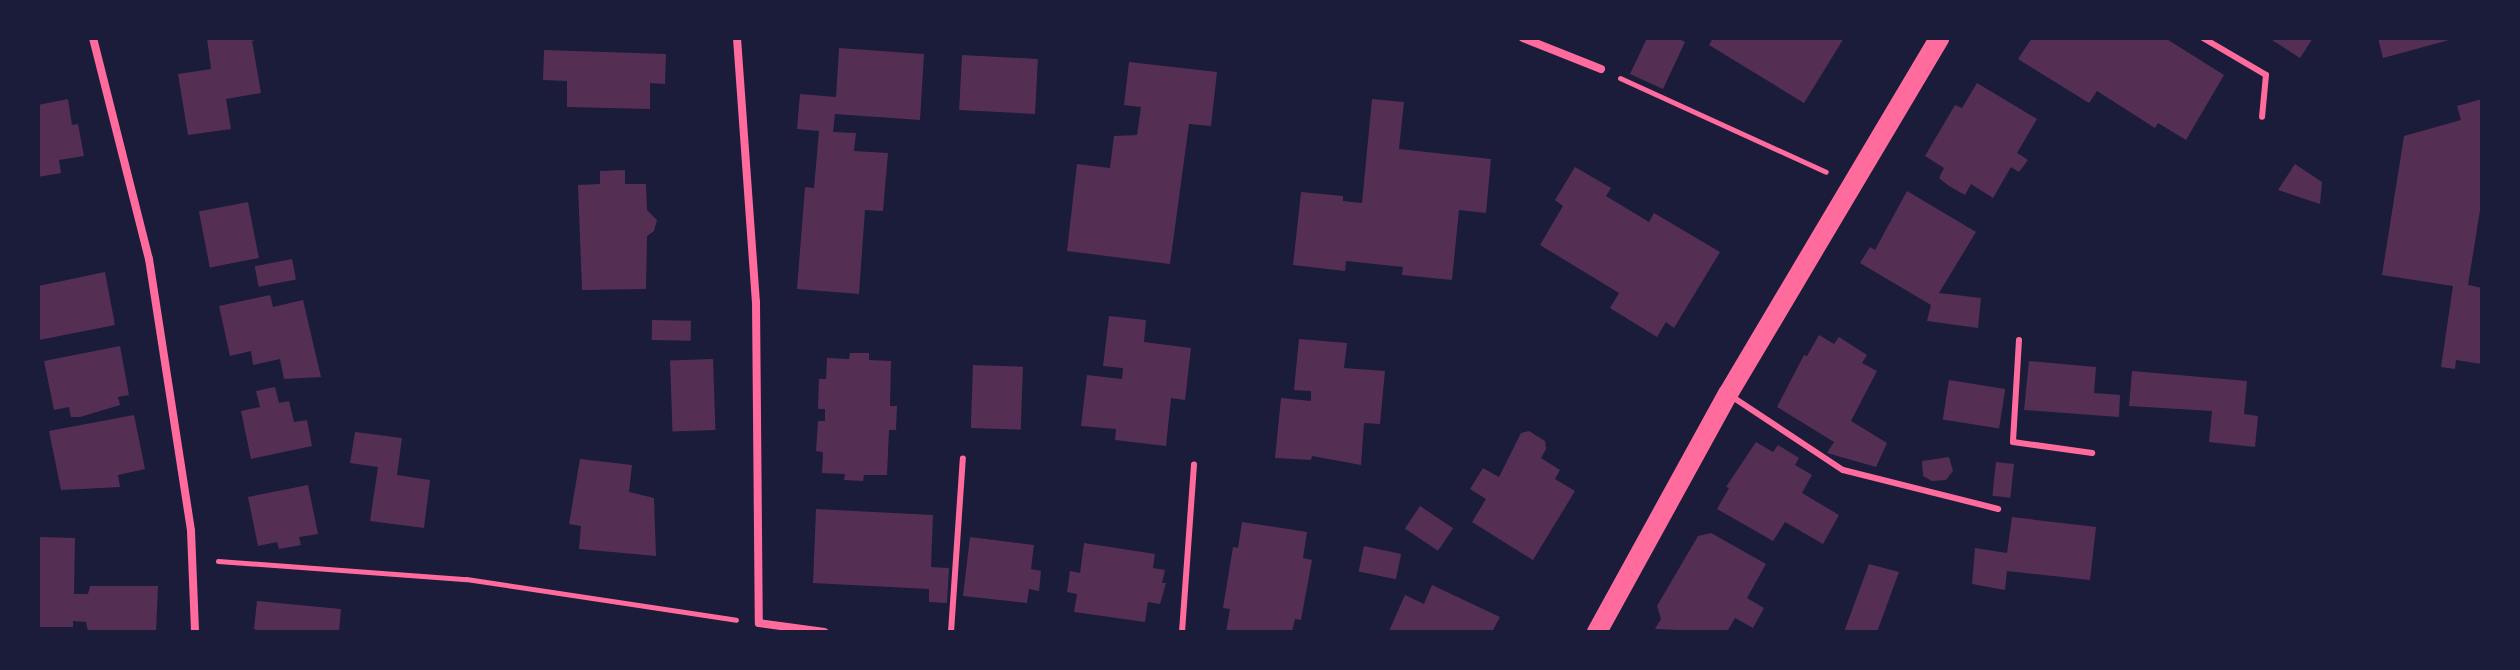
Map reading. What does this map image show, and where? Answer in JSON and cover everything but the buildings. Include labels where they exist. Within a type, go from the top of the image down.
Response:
[{"type":"main road","points":[[1597,632],[1728,394],[1939,38]]},
{"type":"street","points":[[93,38],[149,259],[191,531],[195,632]]},
{"type":"street","points":[[737,38],[756,302],[759,623],[824,632]]},
{"type":"street","points":[[1523,38],[1601,69]]},
{"type":"lane","points":[[2203,38],[2266,75],[2262,117]]},
{"type":"lane","points":[[2019,340],[2013,442],[2092,453]]},
{"type":"lane","points":[[1728,394],[1843,470],[1998,509]]},
{"type":"lane","points":[[951,632],[963,458]]},
{"type":"lane","points":[[1182,632],[1194,464]]},
{"type":"path","points":[[1601,69],[1854,185]]},
{"type":"path","points":[[193,562],[230,561],[466,579],[759,623]]}]
